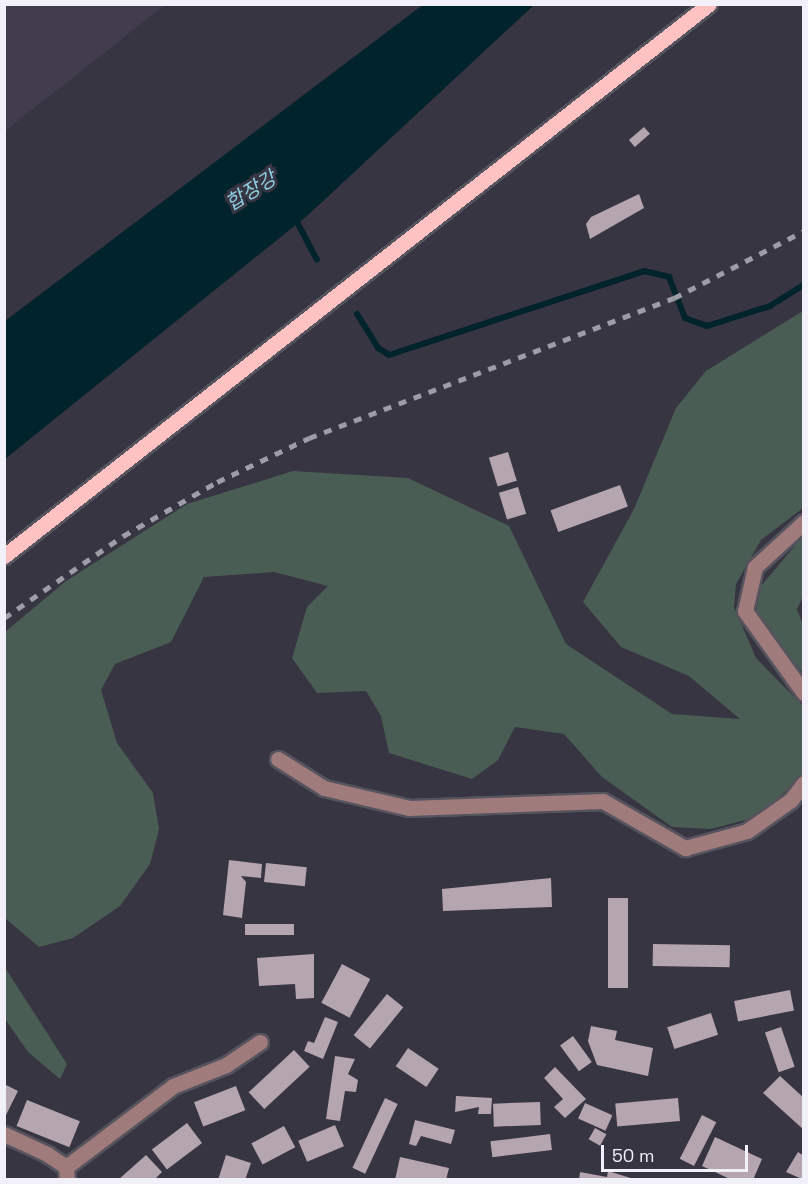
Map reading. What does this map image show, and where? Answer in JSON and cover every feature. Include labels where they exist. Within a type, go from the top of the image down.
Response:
[{"type":"main road","points":[[4,556],[709,4]]},
{"type":"street","points":[[804,522],[755,567],[745,612],[804,693]]},
{"type":"street","points":[[278,759],[324,788],[408,808],[603,801],[685,848],[747,831],[791,800],[804,783]]},
{"type":"street","points":[[4,1134],[66,1173],[172,1086],[226,1065],[260,1042]]},
{"type":"shaded area","points":[[5,4],[165,4],[165,5],[5,131]]},
{"type":"green space","points":[[803,311],[803,508],[761,540],[736,584],[734,607],[756,658],[803,706],[803,774],[773,803],[749,819],[711,829],[672,827],[602,777],[564,734],[515,727],[498,760],[472,779],[389,753],[381,716],[366,691],[317,693],[292,658],[307,607],[328,586],[274,572],[204,577],[171,642],[115,664],[101,690],[117,743],[153,793],[159,829],[150,864],[120,906],[73,938],[39,947],[5,918],[5,632],[66,581],[187,504],[293,471],[408,478],[509,526],[566,644],[672,714],[740,719],[689,676],[621,647],[583,602],[634,509],[676,408],[706,371]]},
{"type":"green space","points":[[803,536],[803,596],[797,609],[803,625],[803,672],[769,638],[756,611],[761,586]]},
{"type":"green space","points":[[4,966],[67,1064],[60,1079],[28,1052],[5,1019]]},
{"type":"water","name":"합장강","points":[[424,4],[534,5],[308,215],[5,459],[5,321]]},
{"type":"building","points":[[644,127],[650,134],[635,147],[629,140]]},
{"type":"building","points":[[639,194],[644,208],[590,239],[586,224],[591,217]]},
{"type":"building","points":[[508,452],[517,481],[498,487],[489,458]]},
{"type":"building","points":[[620,485],[628,507],[558,532],[550,510]]},
{"type":"building","points":[[518,487],[526,514],[507,520],[499,493]]},
{"type":"building","points":[[229,860],[262,864],[261,878],[241,876],[246,882],[242,918],[223,915]]},
{"type":"building","points":[[266,863],[307,867],[305,886],[264,882]]},
{"type":"building","points":[[551,878],[552,907],[443,911],[442,889]]},
{"type":"building","points":[[608,898],[628,898],[628,988],[608,988]]},
{"type":"building","points":[[245,924],[294,924],[294,935],[245,935]]},
{"type":"building","points":[[653,944],[730,945],[730,967],[653,966]]},
{"type":"building","points":[[314,954],[314,998],[296,999],[295,984],[259,986],[257,958]]},
{"type":"building","points":[[342,964],[370,979],[350,1018],[321,1003]]},
{"type":"building","points":[[790,990],[794,1011],[738,1021],[734,1001]]},
{"type":"building","points":[[387,994],[403,1007],[370,1048],[354,1035]]},
{"type":"building","points":[[711,1013],[718,1035],[674,1049],[667,1027]]},
{"type":"building","points":[[325,1017],[338,1022],[323,1059],[304,1051],[308,1041],[314,1043]]},
{"type":"building","points":[[591,1026],[617,1031],[615,1040],[653,1048],[648,1076],[597,1065],[588,1041]]},
{"type":"building","points":[[781,1027],[795,1067],[779,1072],[765,1033]]},
{"type":"building","points":[[573,1036],[592,1062],[579,1071],[560,1045]]},
{"type":"building","points":[[408,1048],[439,1069],[426,1087],[396,1066]]},
{"type":"building","points":[[294,1050],[310,1067],[264,1109],[249,1092]]},
{"type":"building","points":[[335,1056],[355,1059],[348,1074],[358,1080],[356,1092],[345,1091],[340,1121],[326,1119]]},
{"type":"building","points":[[555,1067],[586,1099],[565,1118],[554,1107],[563,1099],[544,1078]]},
{"type":"building","points":[[780,1076],[804,1098],[804,1130],[763,1093]]},
{"type":"building","points":[[4,1084],[18,1091],[4,1119]]},
{"type":"building","points":[[236,1086],[245,1110],[203,1126],[194,1102]]},
{"type":"building","points":[[456,1096],[492,1098],[491,1114],[478,1114],[479,1107],[455,1112]]},
{"type":"building","points":[[385,1098],[398,1104],[365,1174],[352,1168]]},
{"type":"building","points":[[678,1098],[680,1121],[617,1126],[615,1103]]},
{"type":"building","points":[[27,1100],[80,1121],[69,1147],[17,1126]]},
{"type":"building","points":[[540,1102],[541,1125],[494,1127],[493,1104]]},
{"type":"building","points":[[585,1103],[612,1115],[605,1131],[578,1119]]},
{"type":"building","points":[[702,1115],[716,1122],[694,1166],[680,1159]]},
{"type":"building","points":[[415,1120],[455,1130],[451,1144],[421,1136],[416,1146],[409,1144]]},
{"type":"building","points":[[187,1123],[202,1143],[167,1169],[152,1149]]},
{"type":"building","points":[[335,1125],[344,1146],[307,1162],[298,1141]]},
{"type":"building","points":[[284,1126],[295,1147],[263,1165],[251,1143]]},
{"type":"building","points":[[595,1128],[606,1134],[600,1146],[589,1139]]},
{"type":"building","points":[[550,1134],[552,1150],[492,1157],[490,1141]]},
{"type":"building","points":[[715,1137],[762,1159],[753,1180],[732,1180],[702,1166]]},
{"type":"building","points":[[798,1152],[804,1156],[804,1180],[786,1172]]},
{"type":"building","points":[[146,1155],[162,1172],[154,1180],[118,1180]]},
{"type":"building","points":[[226,1155],[251,1163],[245,1180],[218,1180]]},
{"type":"building","points":[[400,1157],[449,1168],[446,1180],[395,1180]]},
{"type":"building","points":[[608,1171],[637,1180],[579,1180],[580,1172],[607,1177]]},
{"type":"waterway","points":[[295,218],[317,260]]},
{"type":"waterway","points":[[357,314],[378,348],[389,355],[644,271],[669,277],[685,318],[707,326],[770,306],[804,285]]},
{"type":"railway","points":[[4,618],[123,536],[217,482],[309,438],[674,298],[804,231]]}]
